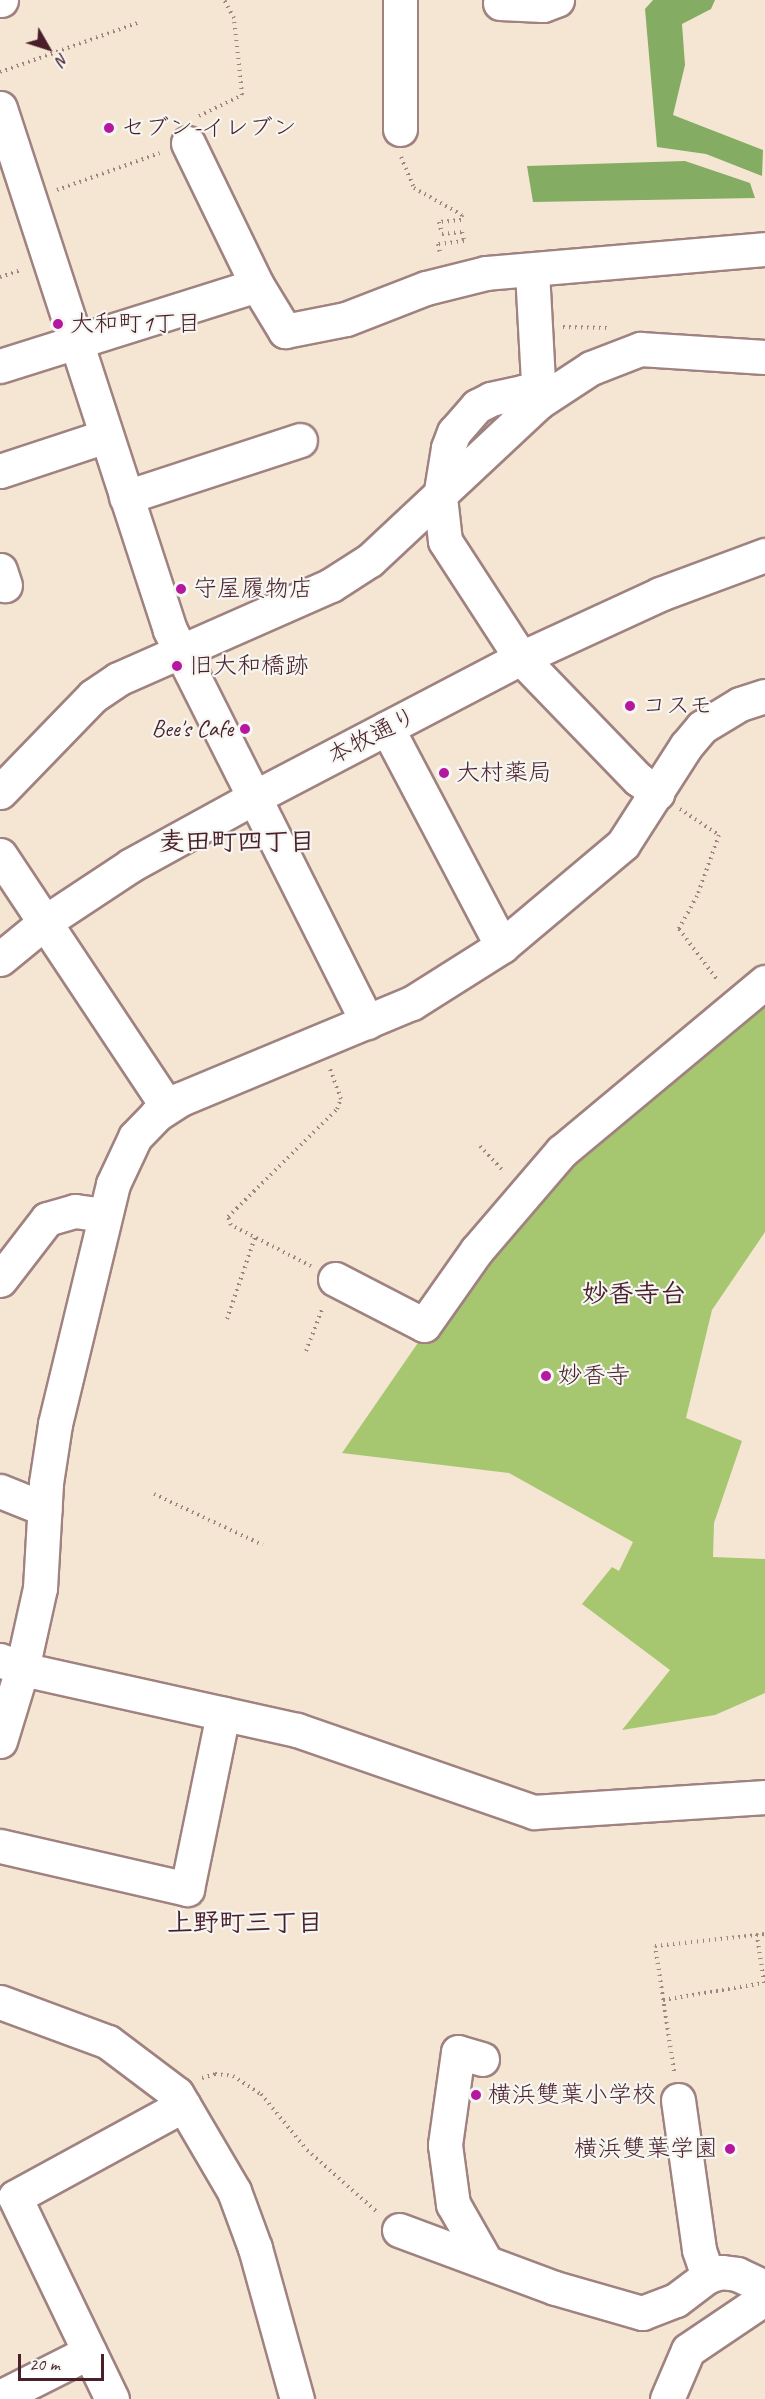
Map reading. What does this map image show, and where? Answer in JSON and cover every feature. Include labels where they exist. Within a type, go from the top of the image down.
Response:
[{"type":"street","points":[[400,0],[400,129]]},
{"type":"street","points":[[500,3],[543,5],[557,0]]},
{"type":"street","points":[[0,108],[126,498],[180,652],[366,1022]]},
{"type":"street","points":[[176,147],[285,331],[346,319],[426,288],[486,273],[532,272],[765,249]]},
{"type":"street","points":[[532,272],[539,402]]},
{"type":"street","points":[[0,366],[257,285]]},
{"type":"street","points":[[0,792],[93,696],[118,679],[349,575],[440,497],[539,402],[591,368],[640,349],[765,357]]},
{"type":"street","points":[[0,471],[106,436]]},
{"type":"street","points":[[126,498],[300,440]]},
{"type":"street","points":[[440,497],[445,541],[521,658],[638,779],[657,793]]},
{"type":"street","name":"本牧通り","points":[[0,959],[45,922],[131,865],[253,798],[521,658],[670,590],[765,555]]},
{"type":"street","points":[[0,1741],[11,1665],[40,1588],[45,1509],[55,1424],[105,1215],[127,1148],[144,1126],[167,1106],[321,1042],[452,981],[502,946],[603,865],[634,830],[686,746],[702,727],[740,704],[765,696]]},
{"type":"street","points":[[387,728],[502,946]]},
{"type":"street","points":[[0,855],[167,1106]]},
{"type":"street","points":[[331,1289],[424,1324],[477,1250],[562,1151],[756,993]]},
{"type":"street","points":[[0,1280],[47,1219],[75,1211],[105,1215]]},
{"type":"street","points":[[0,1491],[45,1509]]},
{"type":"street","points":[[11,1665],[297,1730],[534,1812],[765,1797]]},
{"type":"street","points":[[0,1846],[187,1890],[223,1714]]},
{"type":"street","points":[[0,2002],[108,2042],[180,2099],[234,2191],[252,2238],[297,2399]]},
{"type":"street","points":[[482,2059],[458,2052],[445,2145],[453,2204],[485,2260]]},
{"type":"street","points":[[112,2399],[15,2197],[180,2099]]},
{"type":"street","points":[[678,2100],[699,2250],[708,2276]]},
{"type":"street","points":[[399,2230],[485,2260],[555,2288],[642,2313],[676,2301],[708,2276],[721,2272],[737,2274],[765,2288]]},
{"type":"street","points":[[667,2399],[688,2350],[765,2298]]},
{"type":"street","points":[[0,2397],[88,2352]]},
{"type":"path","points":[[30,199],[176,147],[183,124],[242,95],[234,18],[224,0]]},
{"type":"path","points":[[0,72],[140,22]]},
{"type":"path","points":[[400,129],[408,181],[421,194],[462,215],[461,220],[439,222],[442,234],[462,232],[464,241],[438,244],[462,279]]},
{"type":"path","points":[[657,793],[719,835],[697,896],[679,929],[756,993]]},
{"type":"path","points":[[306,1350],[331,1289],[255,1237],[231,1225],[228,1217],[276,1173],[337,1109],[341,1099],[321,1042]]},
{"type":"path","points":[[480,1146],[507,1175]]},
{"type":"path","points":[[227,1319],[255,1237]]},
{"type":"path","points":[[154,1494],[263,1545]]},
{"type":"path","points":[[671,2053],[655,1946],[765,1934]]},
{"type":"path","points":[[663,2000],[764,1983],[758,1935]]},
{"type":"path","points":[[180,2099],[194,2080],[215,2074],[233,2076],[261,2094],[307,2150],[399,2230]]},
{"type":"green space","points":[[653,0],[715,0],[711,9],[682,24],[685,65],[673,115],[763,150],[762,176],[706,154],[657,147],[645,9]]},
{"type":"green space","points":[[685,161],[750,183],[755,198],[533,202],[527,166]]},
{"type":"green space","points":[[757,1001],[765,1004],[765,1232],[712,1310],[686,1418],[742,1441],[714,1523],[713,1557],[765,1559],[765,1693],[715,1715],[622,1730],[670,1670],[582,1604],[612,1567],[619,1571],[633,1542],[509,1473],[342,1453],[424,1334],[564,1158]]},
{"type":"place","name":"セブン-イレブン","points":[[109,128]]},
{"type":"place","name":"大和町1丁目","points":[[58,324]]},
{"type":"place","name":"守屋履物店","points":[[181,589]]},
{"type":"place","name":"旧大和橋跡","points":[[177,666]]},
{"type":"place","name":"コスモ","points":[[630,706]]},
{"type":"place","name":"Bee's Cafe","points":[[245,729]]},
{"type":"place","name":"大村薬局","points":[[444,773]]},
{"type":"place","name":"妙香寺","points":[[546,1376]]},
{"type":"place","name":"横浜雙葉小学校","points":[[476,2095]]},
{"type":"place","name":"横浜雙葉学園","points":[[730,2149]]},
{"type":"district","name":"麦田町四丁目","points":[[237,842]]},
{"type":"district","name":"妙香寺台","points":[[634,1294]]},
{"type":"district","name":"上野町三丁目","points":[[245,1923]]}]
